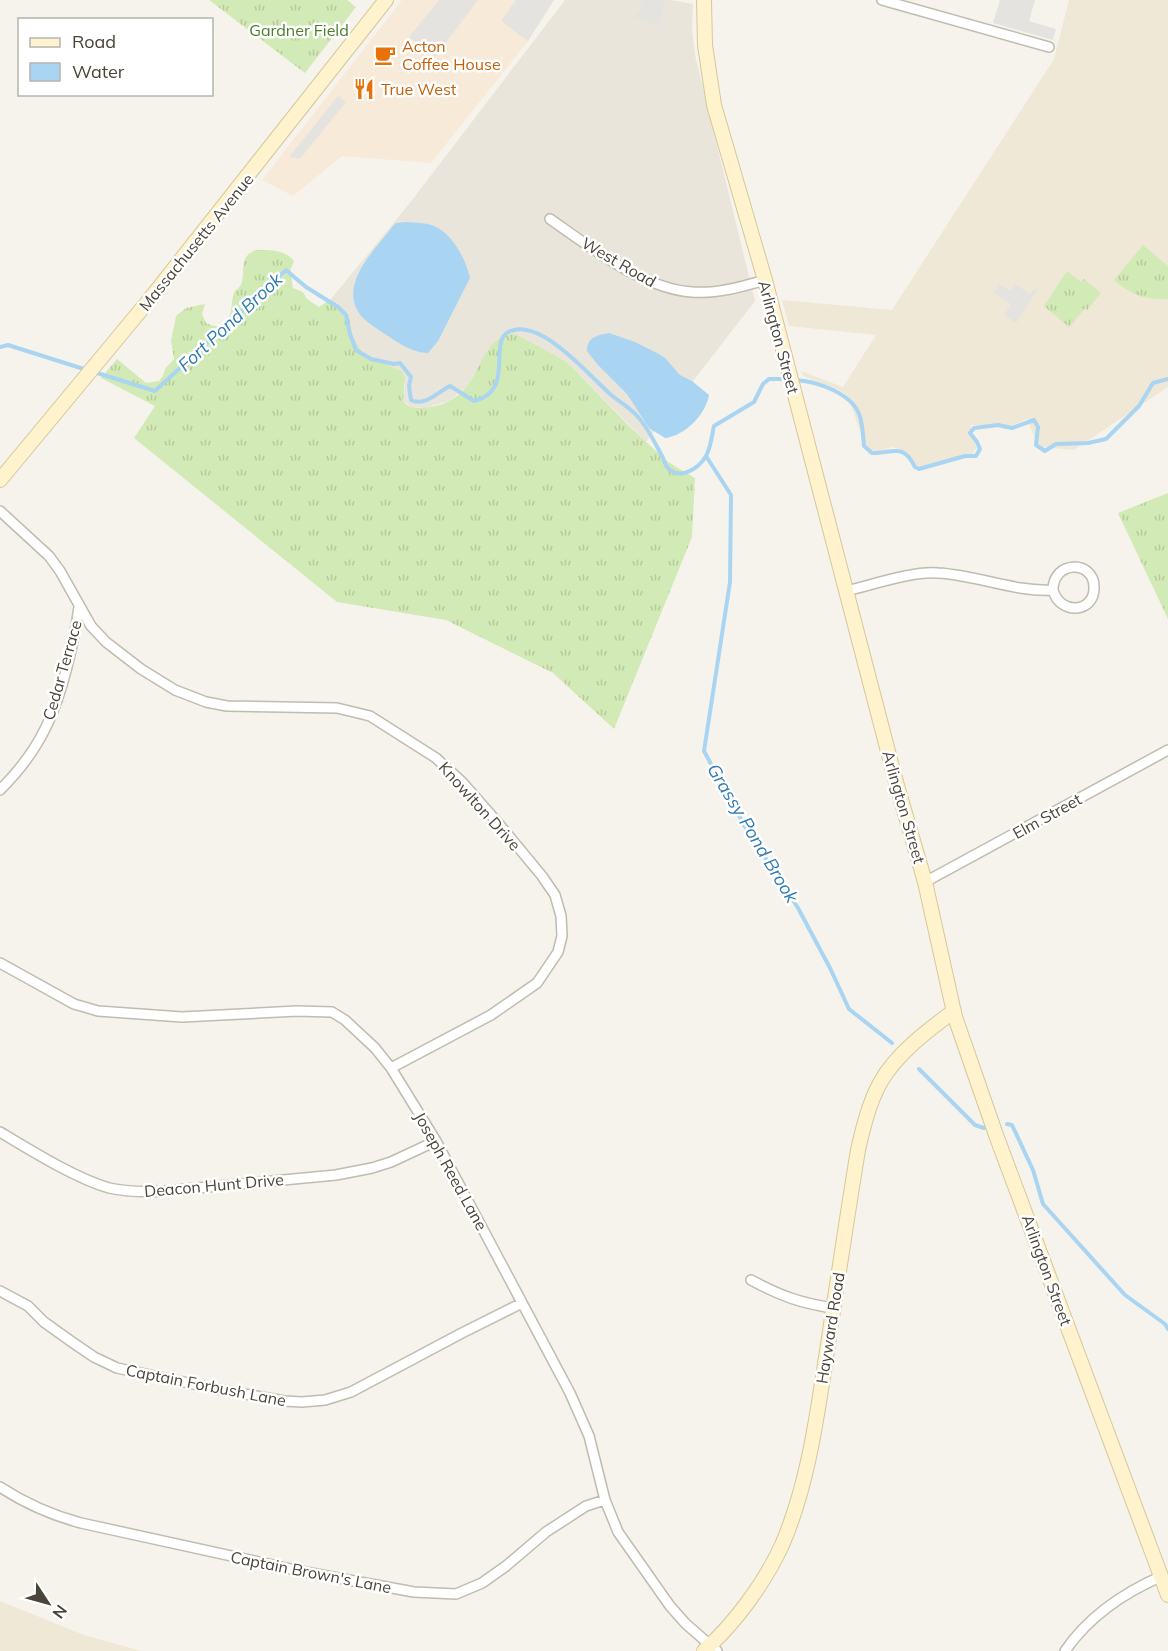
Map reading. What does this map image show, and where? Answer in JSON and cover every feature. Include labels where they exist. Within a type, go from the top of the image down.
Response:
[{"type":"street","name":"Massachusetts Avenue","points":[[0,480],[239,188],[386,0]]},
{"type":"street","name":"Arlington Street","points":[[704,0],[705,45],[714,105],[765,280],[896,782],[925,882],[954,1011],[996,1135],[1168,1595]]},
{"type":"street","points":[[882,0],[1049,47]]},
{"type":"street","name":"West Road","points":[[550,219],[634,273],[661,286],[691,292],[714,292],[765,280]]},
{"type":"street","name":"Knowlton Drive","points":[[0,511],[49,555],[91,626],[124,657],[175,690],[206,702],[227,706],[337,708],[370,716],[436,758],[462,782],[499,824],[555,895],[561,916],[562,936],[558,952],[537,983],[491,1014],[391,1068]]},
{"type":"street","points":[[1069,567],[1084,569],[1094,584],[1090,600],[1077,608],[1067,608],[1061,604],[1056,600],[1053,590],[1056,576],[1069,567]]},
{"type":"street","points":[[846,591],[917,574],[935,573],[1023,588],[1053,590]]},
{"type":"street","name":"Cedar Terrace","points":[[0,790],[14,776],[46,727],[65,668],[79,607]]},
{"type":"street","name":"Elm Street","points":[[925,882],[1168,750]]},
{"type":"street","name":"Joseph Reed Lane","points":[[0,963],[74,1004],[98,1011],[182,1017],[297,1011],[333,1012],[368,1041],[391,1068],[436,1141],[570,1393],[589,1436],[605,1500],[618,1532],[670,1606],[710,1649]]},
{"type":"street","name":"Hayward Road","points":[[710,1649],[764,1579],[781,1547],[792,1518],[810,1449],[858,1150],[880,1082],[913,1043],[954,1011]]},
{"type":"street","name":"Deacon Hunt Drive","points":[[0,1132],[75,1173],[109,1187],[141,1192],[336,1175],[391,1162],[436,1141]]},
{"type":"street","points":[[751,1280],[802,1303],[833,1308]]},
{"type":"street","name":"Captain Forbush Lane","points":[[0,1291],[28,1306],[44,1322],[94,1357],[117,1368],[228,1391],[302,1402],[326,1400],[351,1392],[522,1304]]},
{"type":"street","name":"Captain Brown's Lane","points":[[0,1487],[25,1503],[81,1523],[300,1571],[414,1592],[456,1594],[482,1583],[546,1532],[586,1506],[605,1500]]},
{"type":"street","points":[[1065,1651],[1081,1631],[1103,1610],[1132,1590],[1162,1576]]},
{"type":"shaded area","points":[[402,0],[554,0],[528,41],[431,163],[342,156],[293,196],[262,180]]},
{"type":"shaded area","points":[[439,0],[478,0],[435,57],[409,37]]},
{"type":"shaded area","points":[[516,0],[554,0],[528,41],[501,21]]},
{"type":"shaded area","points":[[565,0],[671,0],[693,4],[692,28],[695,55],[755,301],[646,442],[567,362],[518,335],[497,339],[466,387],[449,401],[424,408],[411,407],[403,401],[405,384],[401,371],[363,353],[352,336],[349,315],[331,299],[409,204]]},
{"type":"shaded area","points":[[633,0],[665,0],[659,26],[635,17],[636,13],[640,13],[642,3]]},
{"type":"shaded area","points":[[1000,0],[1035,0],[1029,21],[1056,29],[1053,40],[993,23]]},
{"type":"shaded area","points":[[1069,0],[1168,0],[1168,387],[1074,450],[1041,447],[1027,419],[1013,425],[970,425],[977,448],[972,454],[926,469],[917,466],[905,451],[892,447],[870,454],[867,452],[848,396],[837,389],[803,376],[801,371],[843,387],[876,335],[789,326],[782,300],[892,310],[1054,59]]},
{"type":"shaded area","points":[[338,96],[346,102],[300,159],[289,157]]},
{"type":"shaded area","points":[[999,284],[1010,291],[1015,284],[1030,294],[1034,289],[1037,291],[1016,323],[1004,315],[1011,304],[994,293]]},
{"type":"shaded area","points":[[0,1601],[84,1635],[141,1651],[0,1651]]},
{"type":"green space","name":"Gardner Field","points":[[209,0],[347,0],[356,7],[305,73]]},
{"type":"green space","points":[[1143,245],[1168,266],[1168,299],[1139,296],[1114,280]]},
{"type":"green space","points":[[256,250],[286,254],[294,261],[290,271],[293,288],[303,292],[307,299],[319,307],[331,299],[349,315],[352,336],[363,353],[401,371],[405,376],[403,401],[407,405],[415,408],[430,407],[454,398],[471,380],[493,344],[508,335],[518,335],[567,362],[630,427],[668,462],[695,478],[692,537],[614,729],[553,673],[446,620],[337,602],[134,438],[155,406],[101,378],[117,359],[146,383],[159,381],[165,369],[174,359],[171,341],[176,316],[186,308],[205,304],[202,314],[206,323],[222,326],[227,323],[234,293],[242,282],[245,259]]},
{"type":"green space","points":[[1067,271],[1081,282],[1084,279],[1101,293],[1069,327],[1044,306]]},
{"type":"green space","points":[[1168,493],[1168,619],[1118,513]]},
{"type":"water","points":[[396,223],[430,225],[444,232],[466,264],[470,278],[438,341],[428,353],[416,351],[392,339],[367,322],[355,306],[353,294],[360,270]]},
{"type":"water","points":[[609,333],[657,353],[665,358],[680,375],[692,381],[709,395],[704,409],[687,429],[665,438],[649,428],[627,394],[597,364],[587,351],[587,346],[597,336]]},
{"type":"waterway","name":"Fort Pond Brook","points":[[94,372],[155,391],[286,270],[346,315],[356,350],[371,359],[394,364],[400,363],[411,377],[409,386],[411,400],[416,402],[431,398],[450,386],[474,401],[487,395],[495,386],[501,342],[505,334],[514,330],[526,330],[539,334],[566,352],[642,421],[667,467],[673,472],[689,471],[703,460],[709,449],[714,426],[754,402],[763,384],[769,379],[787,379]]},
{"type":"waterway","name":"Fort Pond Brook","points":[[0,347],[8,345],[87,370]]},
{"type":"waterway","name":"Fort Pond Brook","points":[[795,380],[813,383],[841,394],[849,400],[859,414],[864,446],[872,453],[902,452],[919,469],[965,456],[976,456],[980,449],[970,433],[974,428],[998,425],[1012,428],[1034,420],[1038,427],[1036,445],[1045,451],[1056,444],[1088,443],[1106,439],[1139,406],[1153,383],[1168,379]]},
{"type":"waterway","name":"Grassy Pond Brook","points":[[706,456],[731,495],[730,582],[704,751],[744,825],[798,908],[849,1009],[892,1043]]},
{"type":"waterway","name":"Grassy Pond Brook","points":[[919,1069],[975,1125],[984,1128]]},
{"type":"waterway","name":"Grassy Pond Brook","points":[[1007,1124],[1012,1125],[1033,1170],[1043,1204],[1125,1295],[1165,1324],[1168,1329]]},
{"type":"place","name":"Acton Coffee House","points":[[385,55]]},
{"type":"place","name":"True West","points":[[364,89]]}]
